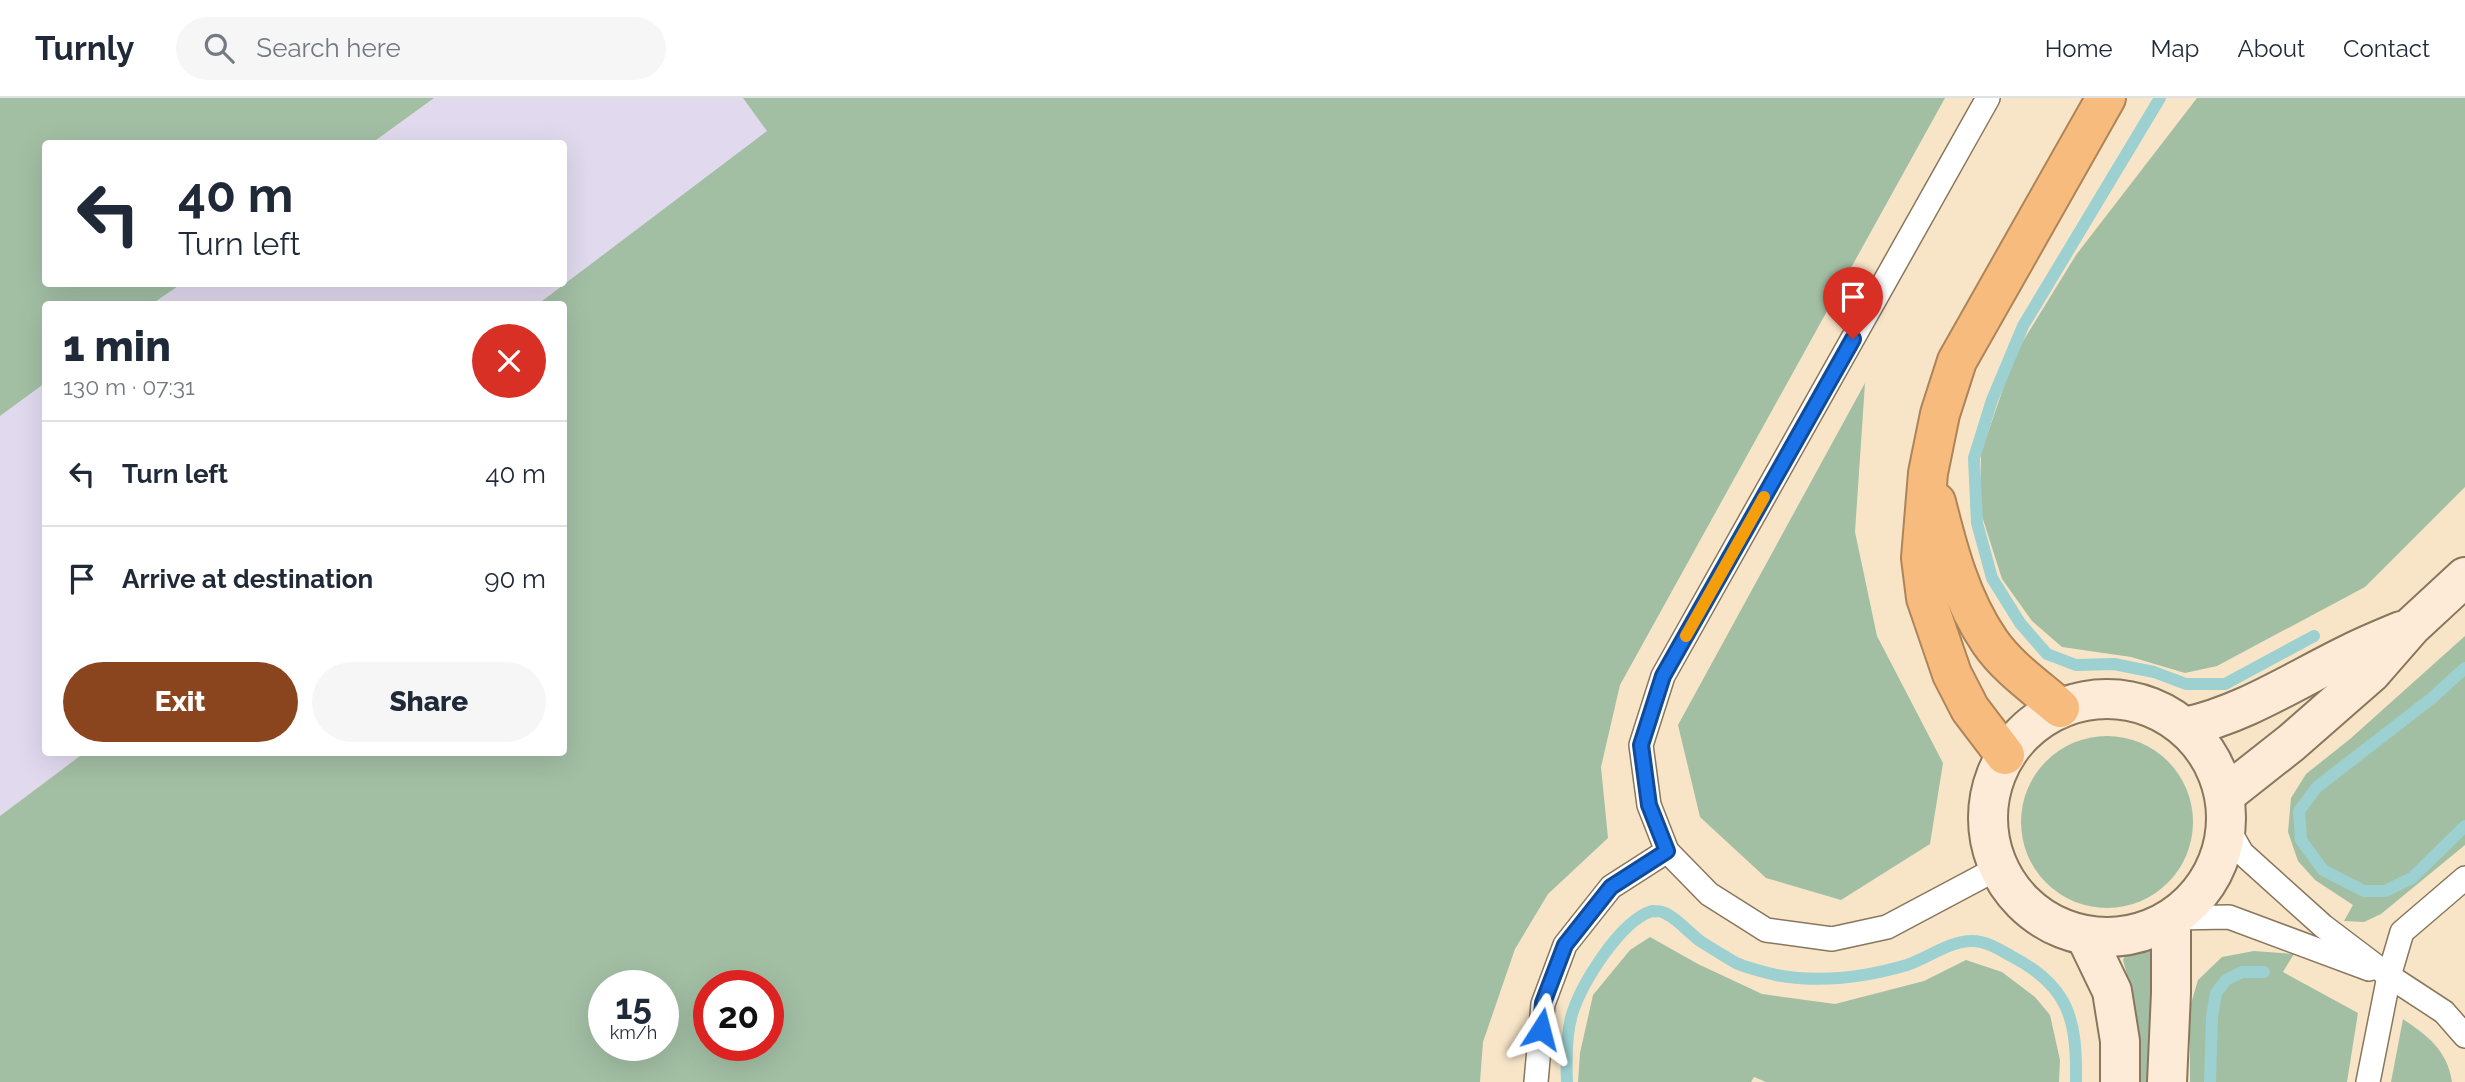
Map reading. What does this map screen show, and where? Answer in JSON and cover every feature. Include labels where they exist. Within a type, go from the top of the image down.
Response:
[{"type":"highway","points":[[2005,755],[1970,709],[1952,674],[1926,598],[1921,558],[1928,473],[1940,414],[1957,361],[2106,98]]},
{"type":"highway","points":[[1928,473],[1950,558],[1974,616],[1990,643],[2011,667],[2060,708]]},
{"type":"main road","points":[[2226,811],[2291,743],[2371,673],[2412,626],[2465,578]]},
{"type":"main road","points":[[2185,727],[2203,723],[2262,699],[2412,626]]},
{"type":"main road","points":[[2092,699],[2125,699],[2157,709],[2185,727],[2211,757],[2226,811],[2221,858],[2201,894],[2172,919],[2144,933],[2115,939],[2086,937],[2050,924],[2019,900],[1998,868],[1987,831],[1990,791],[2005,755],[2029,727],[2060,708],[2092,699]]},
{"type":"main road","points":[[2166,1082],[2172,919]]},
{"type":"main road","points":[[2086,937],[2112,990],[2120,1041],[2120,1082]]},
{"type":"lane","points":[[1988,98],[1663,676],[1641,745],[1649,805],[1667,851],[1709,894],[1766,930],[1832,939],[1887,927],[1998,868]]},
{"type":"lane","points":[[2226,811],[2242,853],[2323,926],[2389,976],[2444,1012],[2465,1036]]},
{"type":"lane","points":[[1536,1082],[1543,1003],[1565,945],[1611,887],[1667,851]]},
{"type":"lane","points":[[2368,1082],[2389,976],[2402,932],[2465,878]]},
{"type":"lane","points":[[2172,919],[2229,916],[2389,976]]},
{"type":"shaded area","points":[[434,98],[743,98],[768,131],[567,282],[567,140],[376,140]]},
{"type":"shaded area","points":[[177,287],[561,287],[542,301],[156,301]]},
{"type":"shaded area","points":[[42,385],[42,756],[80,756],[0,816],[0,416]]},
{"type":"green space","points":[[0,98],[434,98],[376,140],[42,140],[42,287],[177,287],[156,301],[42,301],[42,385],[0,416]]},
{"type":"green space","points":[[743,98],[1945,98],[1620,685],[1601,767],[1608,838],[1548,894],[1515,949],[1483,1042],[1480,1082],[0,1082],[0,816],[80,756],[567,756],[567,301],[542,301],[561,287],[567,287],[567,282],[767,131]]},
{"type":"green space","points":[[2197,98],[2465,98],[2465,487],[2365,587],[2217,666],[2185,673],[2131,657],[2062,647],[2032,621],[2002,579],[1981,513],[1981,453],[2015,354],[2076,255]]},
{"type":"green space","points":[[1865,383],[1855,532],[1877,636],[1943,763],[1930,844],[1841,900],[1766,878],[1700,817],[1678,725]]},
{"type":"green space","points":[[2465,636],[2465,845],[2381,914],[2364,922],[2344,921],[2353,905],[2315,880],[2298,861],[2288,832],[2291,798],[2306,774],[2350,739]]},
{"type":"green space","points":[[2107,736],[2140,743],[2168,761],[2186,789],[2193,822],[2186,855],[2168,883],[2140,901],[2107,908],[2074,901],[2046,883],[2028,855],[2021,822],[2028,789],[2046,761],[2074,743]]},
{"type":"green space","points":[[1650,937],[1698,964],[1762,994],[1835,1004],[1924,981],[1966,960],[2002,972],[2035,997],[2050,1015],[2060,1060],[2059,1082],[1766,1082],[1754,1077],[1751,1082],[1578,1082],[1580,1053],[1593,995],[1630,950]]},
{"type":"green space","points":[[2153,950],[2158,1082],[2133,1082],[2129,982],[2123,960],[2125,956]]},
{"type":"green space","points":[[2254,951],[2294,954],[2283,972],[2358,1013],[2347,1082],[2190,1082],[2190,1007],[2198,980],[2222,957]]},
{"type":"green space","points":[[2403,1019],[2441,1052],[2452,1082],[2391,1082]]},
{"type":"waterway","points":[[2160,98],[2023,326],[1992,400],[1974,458],[1977,523],[1992,578],[2020,623],[2047,654],[2076,665],[2114,664],[2154,672],[2186,684],[2225,684],[2314,636]]},
{"type":"waterway","points":[[2465,668],[2432,698],[2317,787],[2299,811],[2301,840],[2323,870],[2364,891],[2385,891],[2412,878],[2465,826]]},
{"type":"waterway","points":[[1567,1082],[1570,1022],[1584,986],[1615,940],[1627,927],[1652,911],[1672,917],[1700,941],[1736,963],[1766,973],[1792,977],[1826,979],[1859,976],[1907,965],[1963,942],[1977,941],[1992,946],[2030,967],[2057,992],[2071,1022],[2076,1082]]},
{"type":"waterway","points":[[2210,1082],[2212,1017],[2216,993],[2226,980],[2242,972],[2264,972]]},
{"type":"slow traffic","points":[[1686,636],[1764,497]]},
{"type":"route","points":[[1541,1029],[1543,1003],[1565,945],[1611,887],[1667,851],[1649,805],[1641,745],[1663,676],[1853,339]]}]
